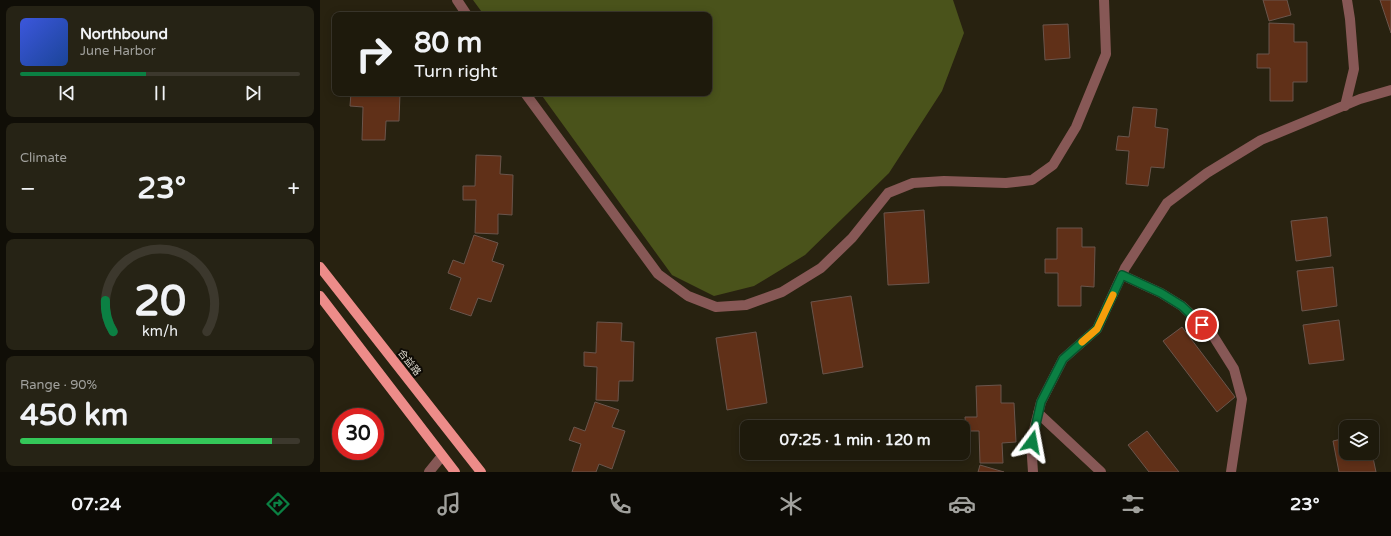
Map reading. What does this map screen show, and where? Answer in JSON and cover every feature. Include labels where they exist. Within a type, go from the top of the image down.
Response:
[{"type":"main road","name":"合益路","points":[[320,267],[481,472]]},
{"type":"main road","points":[[321,300],[455,472]]},
{"type":"street","points":[[457,0],[465,12]]},
{"type":"street","points":[[526,96],[658,274],[688,296],[716,307],[746,305],[782,292],[821,268],[852,238],[888,194],[914,183],[944,181],[1006,183],[1032,180],[1053,166],[1076,127],[1106,54],[1104,0]]},
{"type":"street","points":[[1345,106],[1354,69],[1347,0]]},
{"type":"street","points":[[1033,472],[1032,442],[1041,402],[1063,359],[1097,329],[1125,268],[1167,203],[1207,173],[1261,140],[1360,99],[1391,90]]},
{"type":"street","points":[[1122,275],[1161,293],[1182,306],[1212,334],[1234,369],[1242,399],[1230,472]]},
{"type":"street","points":[[1038,413],[1101,472]]},
{"type":"street","points":[[429,472],[442,456]]},
{"type":"green space","points":[[473,0],[953,0],[964,33],[942,91],[889,173],[805,255],[754,286],[714,296],[672,275],[542,96],[712,96],[712,12],[482,12]]},
{"type":"building","points":[[1263,0],[1287,0],[1291,15],[1269,21]]},
{"type":"building","points":[[1380,0],[1391,0],[1391,33]]},
{"type":"building","points":[[1269,23],[1294,24],[1294,42],[1307,42],[1307,82],[1293,82],[1293,101],[1270,101],[1270,68],[1257,68],[1257,54],[1269,54]]},
{"type":"building","points":[[1068,24],[1070,58],[1045,60],[1043,25]]},
{"type":"building","points":[[351,96],[400,96],[399,121],[386,121],[385,140],[362,140],[363,107],[350,106]]},
{"type":"building","points":[[1133,107],[1157,109],[1155,127],[1168,129],[1164,168],[1151,167],[1148,186],[1126,184],[1129,151],[1116,150],[1118,136],[1129,137]]},
{"type":"building","points":[[476,155],[501,156],[500,174],[513,175],[512,215],[498,214],[498,234],[475,233],[476,200],[463,200],[463,186],[475,186]]},
{"type":"building","points":[[924,210],[929,283],[888,285],[884,213]]},
{"type":"building","points":[[1327,217],[1331,256],[1296,261],[1291,221]]},
{"type":"building","points":[[1057,228],[1082,228],[1082,247],[1095,247],[1094,287],[1081,286],[1081,306],[1058,306],[1058,273],[1045,273],[1045,259],[1057,259]]},
{"type":"building","points":[[474,235],[498,243],[492,261],[504,265],[491,302],[478,298],[471,316],[450,309],[461,278],[448,273],[453,260],[464,264]]},
{"type":"building","points":[[1333,267],[1337,306],[1302,311],[1297,271]]},
{"type":"building","points":[[851,296],[863,367],[823,374],[811,302]]},
{"type":"building","points":[[1339,320],[1344,360],[1309,364],[1303,325]]},
{"type":"building","points":[[597,322],[622,323],[621,341],[634,342],[633,381],[619,381],[618,401],[596,400],[597,367],[584,366],[584,352],[596,353]]},
{"type":"building","points":[[1182,327],[1235,397],[1217,412],[1163,341]]},
{"type":"building","points":[[756,332],[767,403],[727,410],[716,338]]},
{"type":"building","points":[[1001,385],[1001,403],[1014,403],[1016,442],[1002,443],[1003,463],[980,463],[979,431],[970,431],[970,420],[965,420],[965,417],[977,417],[976,386]]},
{"type":"building","points":[[595,402],[619,410],[612,427],[625,431],[612,469],[599,464],[596,472],[572,472],[581,444],[569,440],[574,427],[585,431]]},
{"type":"building","points":[[1147,431],[1179,472],[1149,472],[1128,445]]},
{"type":"building","points":[[1339,440],[1339,460],[1373,460],[1376,472],[1339,472],[1333,441]]},
{"type":"building","points":[[980,465],[1004,472],[978,472]]},
{"type":"slow traffic","points":[[1082,342],[1097,329],[1113,295]]},
{"type":"route","points":[[1032,442],[1041,402],[1063,359],[1097,329],[1122,275],[1161,293],[1182,306],[1202,325]]}]
